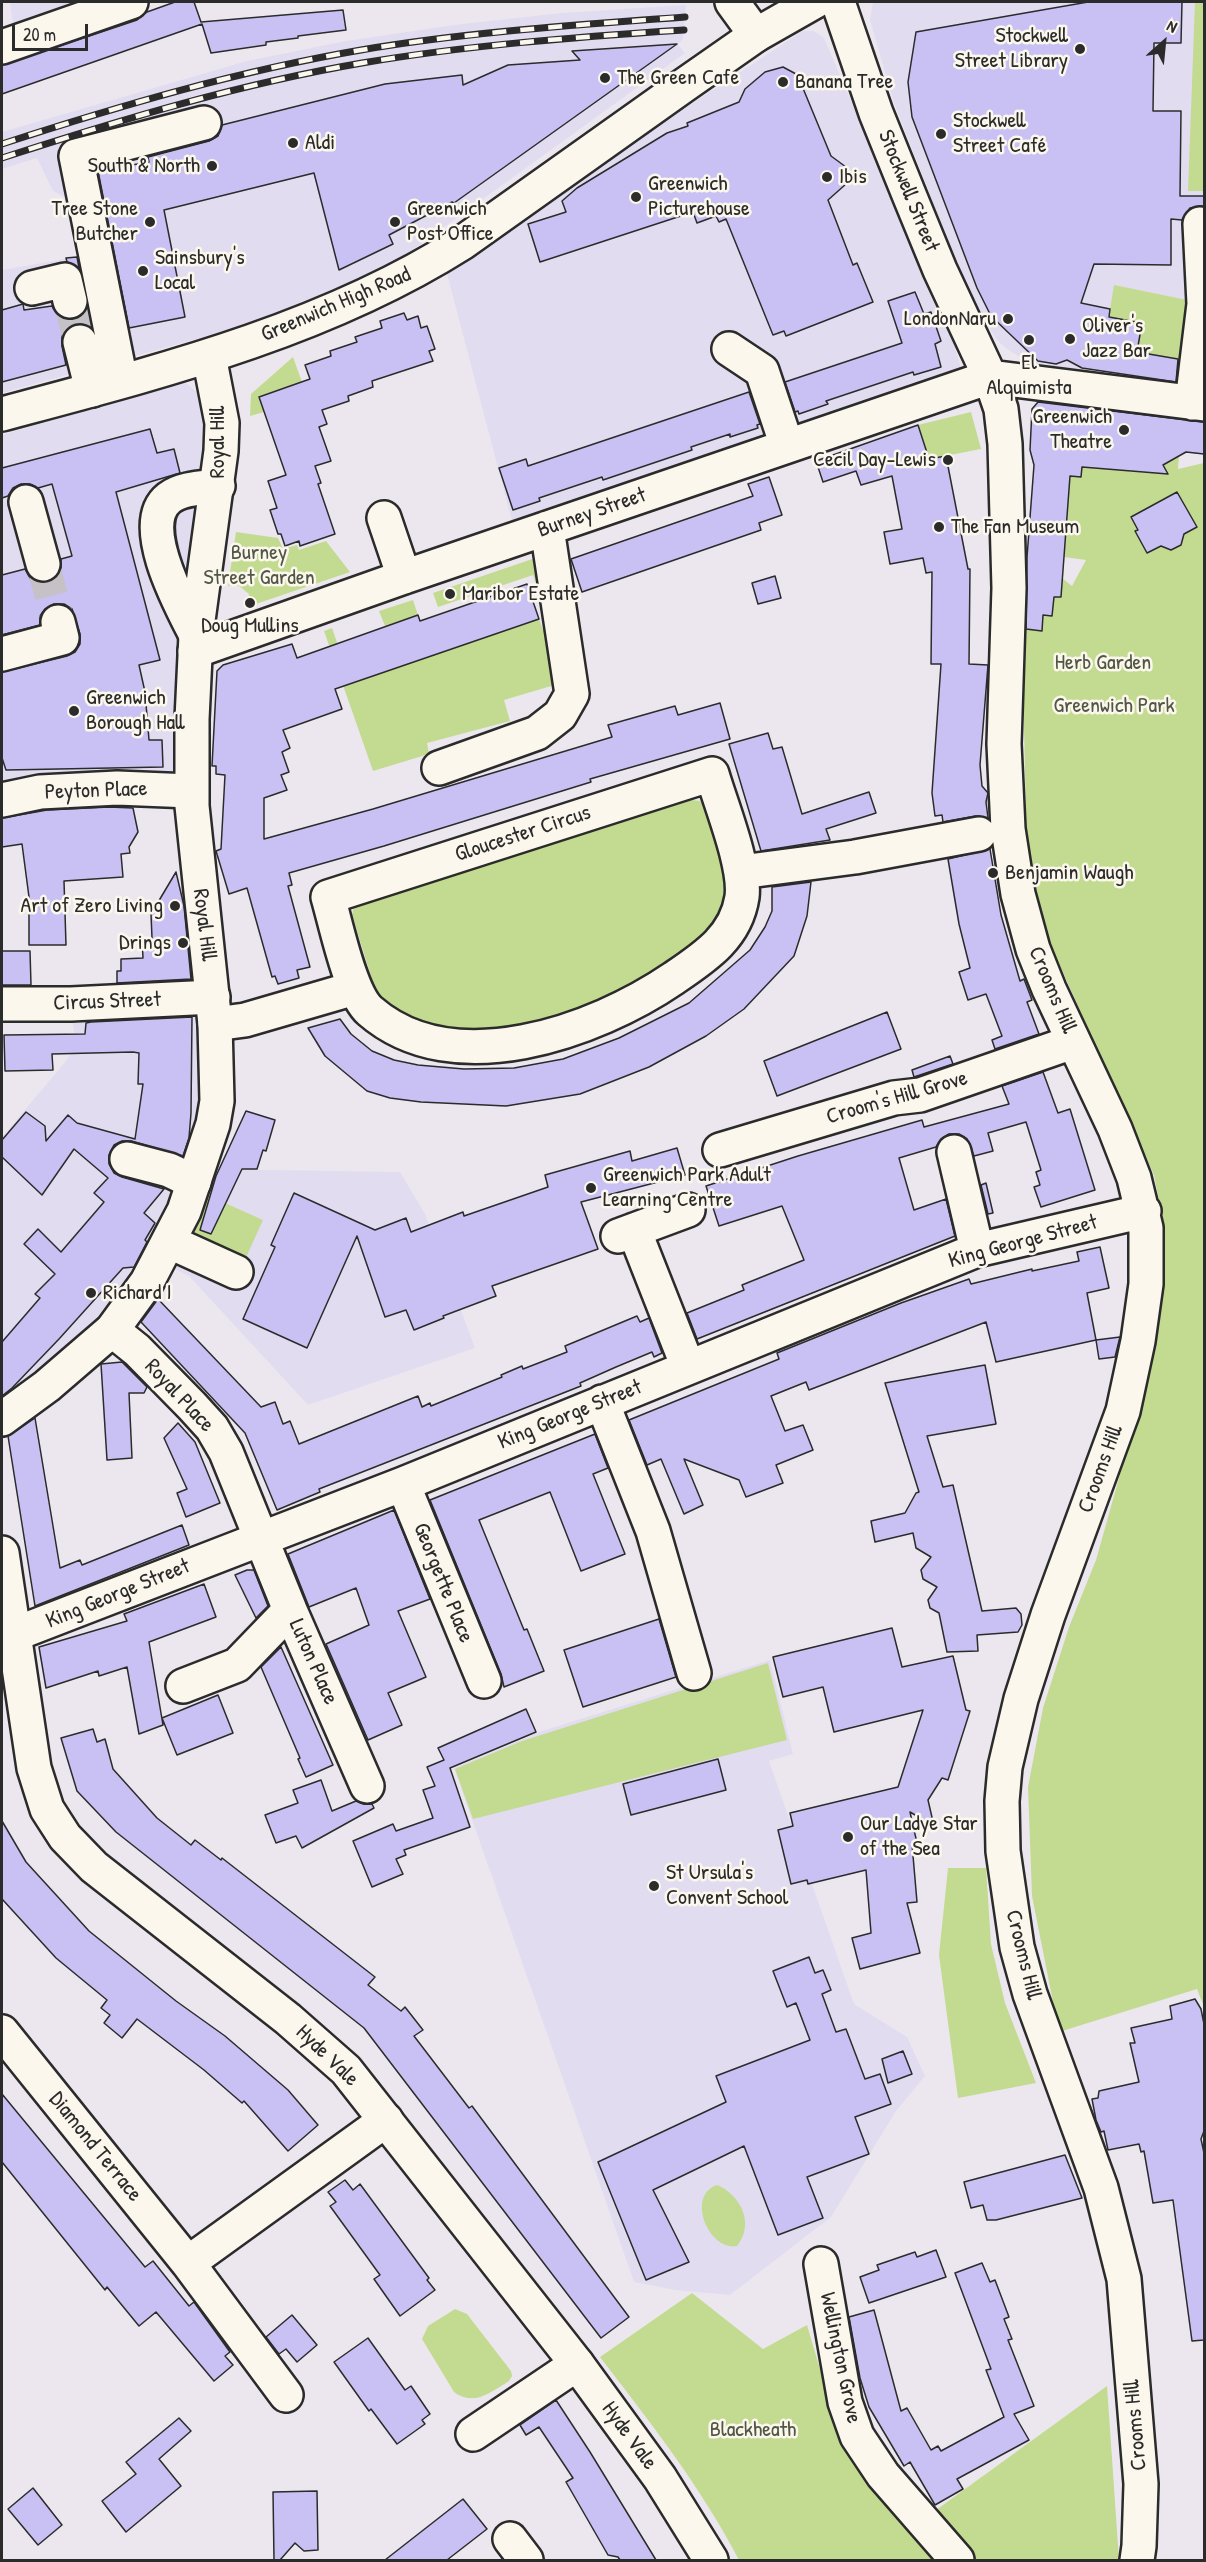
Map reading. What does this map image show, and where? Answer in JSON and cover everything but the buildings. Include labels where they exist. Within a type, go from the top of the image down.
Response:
[{"type":"street","points":[[2,47],[131,2]]},
{"type":"street","points":[[732,2],[756,35]]},
{"type":"street","name":"Greenwich High Road","points":[[2,414],[209,356],[266,337],[387,286],[436,260],[756,35],[814,2]]},
{"type":"street","name":"Stockwell Street","points":[[838,2],[876,113],[910,197],[940,270],[990,377]]},
{"type":"street","points":[[106,385],[76,156],[204,123]]},
{"type":"street","points":[[990,377],[1198,404],[1204,304],[1200,224]]},
{"type":"street","points":[[32,288],[65,280],[70,301]]},
{"type":"street","points":[[80,342],[106,385]]},
{"type":"street","points":[[735,353],[762,371],[787,446]]},
{"type":"street","name":"Royal Hill","points":[[2,1419],[48,1386],[112,1330],[147,1282],[170,1242],[194,1182],[213,1124],[217,1101],[214,1011],[191,791],[195,643],[218,486],[222,423],[209,356]]},
{"type":"street","name":"Burney Street","points":[[195,643],[404,577],[990,377]]},
{"type":"street","name":"Crooms Hill","points":[[990,377],[1001,410],[1005,444],[1009,588],[1004,744],[1008,829],[1018,894],[1033,949],[1073,1042],[1115,1129],[1134,1178],[1144,1211],[1146,1228],[1146,1284],[1138,1341],[1123,1411],[1048,1615],[1024,1689],[1011,1740],[1002,1801],[1003,1851],[1017,1947],[1030,1994],[1101,2188],[1124,2279],[1141,2484],[1140,2546],[1137,2560]]},
{"type":"street","points":[[195,643],[173,591],[157,536],[157,521],[161,508],[169,499],[191,490],[218,486]]},
{"type":"street","points":[[26,502],[43,564]]},
{"type":"street","points":[[384,518],[404,577]]},
{"type":"street","points":[[439,768],[537,733],[560,716],[572,694],[547,528]]},
{"type":"street","points":[[2,654],[62,638],[58,622]]},
{"type":"street","name":"Gloucester Circus","points":[[712,774],[741,872],[742,896],[735,920],[724,939],[710,953],[653,992],[617,1012],[570,1031],[520,1043],[471,1046],[427,1040],[396,1030],[367,1010],[355,988],[328,897],[712,774]]},
{"type":"street","name":"Peyton Place","points":[[4,792],[106,788],[191,791]]},
{"type":"street","points":[[741,872],[855,857],[979,834]]},
{"type":"street","points":[[214,1011],[245,1020],[355,988]]},
{"type":"street","name":"Circus Street","points":[[2,1004],[71,1004],[214,1011]]},
{"type":"street","name":"Croom's Hill Grove","points":[[720,1150],[894,1098],[920,1095],[1073,1042]]},
{"type":"street","points":[[954,1152],[977,1250]]},
{"type":"street","points":[[128,1159],[169,1170],[194,1182]]},
{"type":"street","points":[[688,1210],[626,1233],[688,1366]]},
{"type":"street","name":"King George Street","points":[[8,1637],[403,1484],[977,1250],[1144,1211]]},
{"type":"street","points":[[170,1242],[236,1272]]},
{"type":"street","name":"Royal Place","points":[[112,1330],[137,1350],[212,1428],[226,1452],[261,1538]]},
{"type":"street","points":[[602,1402],[653,1531],[694,1673]]},
{"type":"street","name":"Georgette Place","points":[[403,1484],[484,1682]]},
{"type":"street","name":"Luton Place","points":[[261,1538],[367,1786]]},
{"type":"street","name":"Hyde Vale","points":[[2,1553],[8,1637],[34,1768],[47,1809],[65,1837],[94,1867],[321,2046],[346,2070],[577,2364],[660,2478],[711,2560]]},
{"type":"street","points":[[183,1686],[237,1665],[290,1610]]},
{"type":"street","name":"Diamond Terrace","points":[[2,2032],[188,2263],[286,2395]]},
{"type":"street","points":[[188,2263],[386,2120]]},
{"type":"street","name":"Wellington Grove","points":[[821,2264],[845,2402],[857,2436],[883,2475],[957,2560]]},
{"type":"street","points":[[473,2434],[577,2364]]},
{"type":"shaded area","points":[[10,2],[107,2],[14,33]]},
{"type":"shaded area","points":[[873,2],[1204,2],[1204,396],[1034,366],[997,340],[971,299],[894,103],[870,20]]},
{"type":"shaded area","points":[[686,5],[683,39],[678,44],[685,53],[389,267],[319,299],[261,321],[2,393],[2,270],[87,255],[78,203],[53,191],[37,158],[2,169],[2,132],[247,61],[346,41],[454,25],[562,13]]},
{"type":"shaded area","points":[[803,31],[814,31],[824,38],[950,331],[961,368],[513,525],[446,270],[578,178]]},
{"type":"shaded area","points":[[178,383],[186,383],[198,393],[203,410],[206,450],[175,773],[171,777],[2,793],[2,435]]},
{"type":"shaded area","points":[[198,1007],[206,1093],[160,1241],[89,1334],[2,1405],[2,1137],[76,1046],[72,1016]]},
{"type":"shaded area","points":[[210,1169],[400,1172],[425,1214],[475,1348],[308,1405],[189,1276],[167,1265]]},
{"type":"shaded area","name":"St Ursula's Convent School","points":[[770,1660],[793,1754],[769,1761],[854,2004],[907,2037],[925,2076],[896,2111],[831,2217],[730,2295],[675,2290],[634,2282],[454,1768],[542,1731]]},
{"type":"green space","points":[[1195,2],[1204,2],[1204,191],[1188,191]]},
{"type":"green space","points":[[1114,285],[1192,301],[1181,359],[1137,352],[1141,323],[1126,320],[1108,322]]},
{"type":"green space","points":[[293,357],[302,382],[259,396],[264,412],[250,416],[251,394]]},
{"type":"green space","points":[[971,412],[981,449],[929,459],[918,425]]},
{"type":"green space","name":"Greenwich Park","points":[[1179,456],[1178,469],[1204,463],[1204,2007],[1197,1989],[1059,2032],[1032,1896],[1028,1787],[1043,1708],[1069,1627],[1096,1560],[1149,1371],[1161,1303],[1164,1260],[1162,1216],[1154,1175],[1051,946],[1027,866],[1022,629],[1041,630],[1043,615],[1052,616],[1054,597],[1061,597],[1062,578],[1072,586],[1086,560],[1064,557],[1070,476],[1081,477],[1082,467],[1149,473]]},
{"type":"green space","name":"Burney Street Garden","points":[[236,532],[278,538],[283,549],[297,545],[299,550],[326,541],[350,572],[250,606],[249,594],[239,586],[228,586]]},
{"type":"green space","points":[[541,556],[547,615],[533,575],[438,607],[433,593]]},
{"type":"green space","points":[[413,600],[418,615],[385,626],[379,611]]},
{"type":"green space","points":[[539,619],[543,630],[552,626],[558,684],[504,700],[510,721],[427,743],[429,754],[373,771],[324,631],[332,628],[349,677],[361,680]]},
{"type":"green space","points":[[692,800],[700,801],[705,807],[729,887],[718,925],[699,946],[606,1002],[527,1027],[484,1030],[441,1026],[402,1016],[383,1006],[376,992],[352,915],[354,906],[360,901]]},
{"type":"green space","points":[[207,1195],[263,1220],[243,1264],[187,1239]]},
{"type":"green space","points":[[768,1663],[787,1740],[473,1819],[455,1769],[522,1741]]},
{"type":"green space","points":[[948,1868],[986,1868],[991,1944],[1005,2003],[1036,2083],[958,2098],[939,1955]]},
{"type":"green space","points":[[717,2185],[733,2196],[743,2211],[745,2229],[737,2246],[727,2245],[717,2240],[704,2221],[703,2199],[708,2191]]},
{"type":"green space","name":"Blackheath","points":[[692,2293],[763,2349],[807,2325],[838,2430],[921,2521],[1107,2386],[1119,2560],[739,2560],[692,2481],[600,2357]]},
{"type":"green space","points":[[455,2309],[467,2314],[511,2371],[512,2376],[509,2381],[475,2398],[461,2396],[454,2392],[422,2339],[428,2326]]},
{"type":"tunnel","points":[[70,301],[80,342]]},
{"type":"tunnel","points":[[43,564],[58,622]]},
{"type":"railway","points":[[2,144],[90,116],[224,79],[361,50],[482,34],[685,17]]},
{"type":"railway","points":[[2,158],[225,92],[362,63],[483,46],[684,30]]},
{"type":"place","name":"Stockwell Street Library","points":[[1080,49]]},
{"type":"place","name":"The Green Cafe","points":[[605,78]]},
{"type":"place","name":"Banana Tree","points":[[783,82]]},
{"type":"place","name":"Stockwell Street Café","points":[[941,134]]},
{"type":"place","name":"Aldi","points":[[293,143]]},
{"type":"place","name":"South & North","points":[[212,166]]},
{"type":"place","name":"Ibis","points":[[827,177]]},
{"type":"place","name":"Greenwich Picturehouse","points":[[636,197]]},
{"type":"place","name":"Tree Stone Butcher","points":[[150,222]]},
{"type":"place","name":"Greenwich Post Office","points":[[395,222]]},
{"type":"place","name":"Sainsbury's Local","points":[[143,271]]},
{"type":"place","name":"LondonNaru","points":[[1008,319]]},
{"type":"place","name":"Oliver's Jazz Bar","points":[[1070,339]]},
{"type":"place","name":"El Alquimista","points":[[1029,340]]},
{"type":"place","name":"Greenwich Theatre","points":[[1124,430]]},
{"type":"place","name":"Cecil Day-Lewis","points":[[948,460]]},
{"type":"place","name":"The Fan Museum","points":[[939,527]]},
{"type":"place","name":"Maribor Estate","points":[[450,594]]},
{"type":"place","name":"Doug Mullins","points":[[250,603]]},
{"type":"place","name":"Greenwich Borough Hall","points":[[74,711]]},
{"type":"place","name":"Benjamin Waugh","points":[[993,873]]},
{"type":"place","name":"Art of Zero Living","points":[[175,906]]},
{"type":"place","name":"Drings","points":[[183,943]]},
{"type":"place","name":"Greenwich Park Adult Learning Centre","points":[[591,1188]]},
{"type":"place","name":"Richard I","points":[[91,1293]]},
{"type":"place","name":"Our Ladye Star of the Sea","points":[[848,1837]]},
{"type":"place","name":"St Ursula's Convent School","points":[[654,1886]]},
{"type":"park label","name":"Herb Garden","points":[[1103,663]]}]
